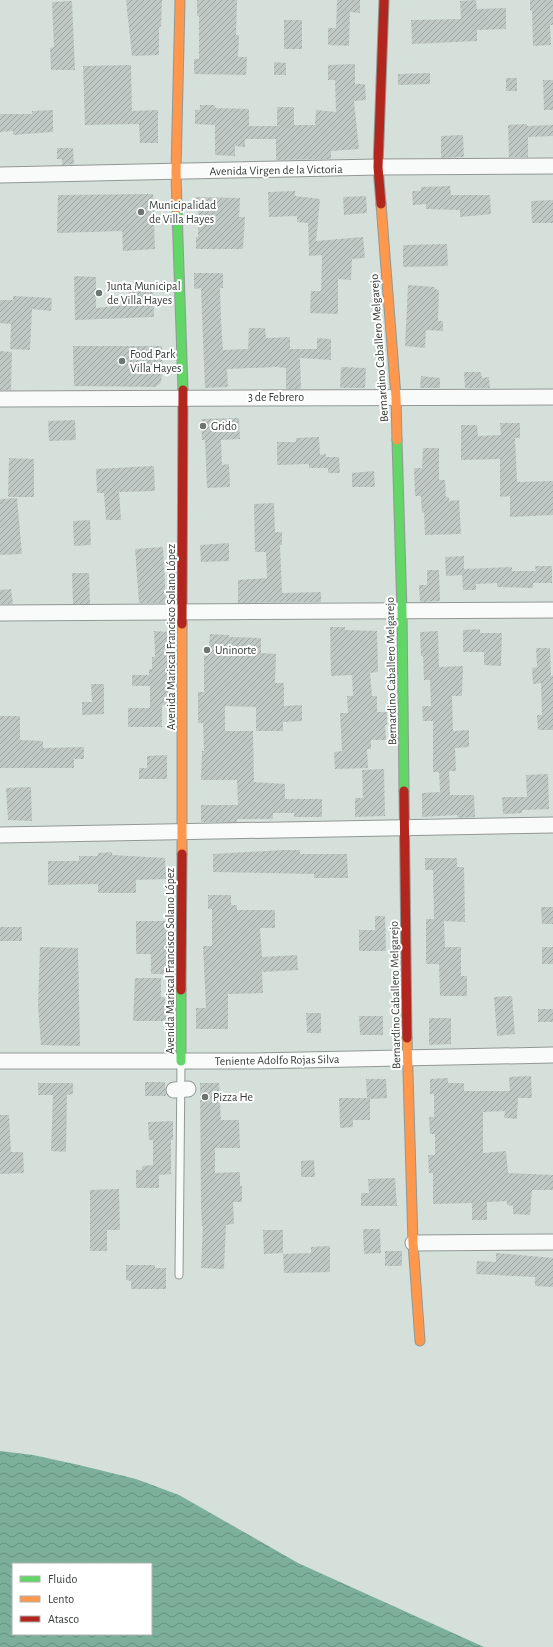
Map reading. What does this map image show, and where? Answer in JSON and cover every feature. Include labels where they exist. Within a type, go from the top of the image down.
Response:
[{"type":"street","name":"Avenida Mariscal Francisco Solano López","points":[[180,0],[176,172],[183,397],[181,1061]]},
{"type":"street","name":"Bernardino Caballero Melgarejo","points":[[384,0],[378,168],[396,397],[406,828],[407,1058],[413,1243],[420,1342]]},
{"type":"street","name":"Avenida Virgen de la Victoria","points":[[0,175],[553,166]]},
{"type":"street","name":"3 de Febrero","points":[[0,399],[553,396]]},
{"type":"street","points":[[0,613],[553,610]]},
{"type":"street","points":[[0,835],[553,825]]},
{"type":"street","name":"Teniente Adolfo Rojas Silva","points":[[0,1060],[181,1061],[553,1055]]},
{"type":"street","points":[[413,1243],[553,1242]]},
{"type":"lane","name":"Avenida Mariscal Francisco Solano López","points":[[179,1275],[181,1061]]},
{"type":"water","points":[[0,1451],[33,1455],[136,1479],[179,1495],[298,1563],[484,1647],[0,1647]]},
{"type":"building","points":[[126,0],[162,0],[161,27],[159,27],[159,55],[132,56]]},
{"type":"building","points":[[197,0],[237,0],[236,35],[239,35],[238,57],[247,57],[246,75],[194,74],[194,59],[199,59],[199,16],[197,16]]},
{"type":"building","points":[[337,0],[360,0],[360,13],[350,12],[349,46],[328,45],[328,28],[336,28]]},
{"type":"building","points":[[476,0],[477,9],[506,8],[506,29],[477,30],[477,41],[412,44],[411,20],[461,19],[460,1]]},
{"type":"building","points":[[530,0],[553,0],[553,25],[550,25],[551,45],[533,46],[532,10],[530,11]]},
{"type":"building","points":[[72,1],[75,70],[51,70],[50,48],[54,47],[52,2]]},
{"type":"building","points":[[284,20],[302,20],[302,49],[284,49]]},
{"type":"building","points":[[274,62],[286,63],[286,75],[274,75]]},
{"type":"building","points":[[355,64],[355,84],[365,84],[366,100],[354,101],[359,149],[331,151],[331,159],[276,160],[276,139],[245,139],[245,147],[235,146],[235,156],[215,155],[215,125],[195,124],[195,110],[200,110],[200,105],[215,105],[215,108],[249,109],[249,126],[277,126],[277,107],[294,107],[294,125],[315,125],[316,110],[336,112],[335,80],[328,80],[328,65]]},
{"type":"building","points":[[131,65],[132,111],[158,110],[158,143],[140,143],[139,124],[85,125],[83,66]]},
{"type":"building","points":[[430,73],[430,84],[398,85],[398,74]]},
{"type":"building","points":[[506,78],[517,78],[517,91],[506,91]]},
{"type":"building","points":[[543,80],[553,80],[553,110],[544,110]]},
{"type":"building","points":[[53,110],[53,132],[13,135],[13,131],[0,132],[0,114],[32,114],[32,111]]},
{"type":"building","points":[[527,124],[527,126],[553,125],[553,136],[528,137],[528,157],[509,157],[508,125]]},
{"type":"building","points":[[463,135],[464,157],[441,158],[441,136]]},
{"type":"building","points":[[57,148],[73,148],[74,164],[62,165],[62,159],[57,159]]},
{"type":"building","points":[[450,186],[451,195],[490,195],[491,214],[460,217],[460,210],[426,209],[426,204],[413,205],[412,191],[421,191],[421,187]]},
{"type":"building","points":[[295,191],[295,196],[320,199],[316,241],[363,237],[365,258],[352,259],[351,280],[338,279],[338,314],[310,313],[311,291],[321,291],[322,255],[309,256],[308,223],[297,222],[297,216],[269,217],[268,192]]},
{"type":"building","points":[[153,194],[155,249],[123,251],[122,231],[57,233],[58,195]]},
{"type":"building","points":[[366,196],[367,213],[344,215],[343,197]]},
{"type":"building","points":[[195,197],[240,198],[239,217],[245,217],[243,249],[196,249],[196,237],[198,237],[198,209],[195,209]]},
{"type":"building","points":[[553,200],[553,223],[532,223],[531,201]]},
{"type":"building","points":[[447,244],[448,266],[403,267],[403,245]]},
{"type":"building","points":[[194,273],[223,273],[223,288],[220,288],[223,350],[248,349],[249,328],[265,328],[266,338],[290,337],[290,349],[317,349],[317,338],[331,339],[331,360],[300,358],[301,389],[286,389],[286,368],[276,367],[227,369],[228,387],[205,388],[201,288],[194,289]]},
{"type":"building","points":[[74,276],[96,277],[96,308],[129,305],[129,289],[153,288],[154,317],[75,320]]},
{"type":"building","points":[[408,285],[435,287],[435,289],[439,290],[438,321],[443,321],[443,331],[426,330],[425,348],[405,346]]},
{"type":"building","points":[[13,296],[52,298],[51,311],[32,309],[30,350],[10,349],[11,324],[0,323],[0,300],[13,300]]},
{"type":"building","points":[[73,346],[162,346],[163,369],[161,382],[156,387],[74,386]]},
{"type":"building","points":[[0,351],[12,352],[11,390],[0,390]]},
{"type":"building","points":[[341,367],[366,368],[365,388],[340,388]]},
{"type":"building","points":[[464,372],[481,372],[482,378],[489,377],[490,388],[465,388]]},
{"type":"building","points":[[421,376],[440,378],[440,388],[420,388]]},
{"type":"building","points":[[239,418],[240,439],[221,440],[222,465],[229,464],[230,487],[207,488],[205,440],[202,440],[201,419]]},
{"type":"building","points":[[75,420],[76,440],[49,441],[48,421]]},
{"type":"building","points":[[500,423],[520,423],[520,438],[515,438],[517,482],[553,481],[553,515],[510,517],[510,496],[500,497],[500,459],[461,460],[461,425],[477,425],[478,436],[501,435]]},
{"type":"building","points":[[319,437],[320,455],[326,454],[326,457],[339,457],[340,473],[328,473],[328,468],[309,468],[309,464],[277,465],[277,442],[296,442],[296,438]]},
{"type":"building","points":[[423,448],[439,448],[439,480],[445,480],[446,497],[449,497],[449,501],[459,500],[461,534],[425,535],[424,512],[422,513],[421,496],[415,496],[414,468],[422,468]]},
{"type":"building","points":[[9,458],[34,459],[34,497],[8,497]]},
{"type":"building","points":[[154,466],[155,491],[119,492],[121,520],[106,520],[104,493],[97,493],[96,469]]},
{"type":"building","points":[[374,471],[375,487],[352,487],[352,473]]},
{"type":"building","points":[[17,498],[22,554],[0,555],[0,499]]},
{"type":"building","points":[[274,503],[275,532],[282,532],[282,545],[280,545],[282,593],[321,592],[321,602],[238,603],[238,580],[267,578],[266,552],[255,552],[254,504]]},
{"type":"building","points":[[90,520],[91,545],[74,546],[73,521]]},
{"type":"building","points":[[229,543],[229,561],[201,562],[200,545]]},
{"type":"building","points":[[163,547],[166,603],[139,603],[135,549]]},
{"type":"building","points":[[464,556],[464,569],[512,567],[512,571],[536,571],[535,566],[552,566],[552,583],[533,583],[533,588],[497,587],[497,583],[476,584],[476,590],[463,590],[462,575],[446,576],[445,557]]},
{"type":"building","points":[[427,570],[439,570],[440,601],[420,602],[419,585],[427,585]]},
{"type":"building","points":[[72,573],[89,573],[90,604],[73,604]]},
{"type":"building","points":[[11,589],[13,604],[0,604],[0,590]]},
{"type":"building","points":[[330,627],[345,627],[345,630],[377,631],[378,672],[370,673],[372,696],[377,696],[377,712],[387,712],[387,725],[385,725],[386,740],[371,740],[371,749],[367,749],[368,768],[335,769],[334,752],[342,751],[340,713],[348,713],[347,696],[353,696],[352,675],[331,676]]},
{"type":"building","points":[[480,629],[480,633],[502,633],[501,666],[484,665],[484,652],[463,652],[463,630]]},
{"type":"building","points":[[154,631],[170,632],[170,705],[162,705],[162,727],[128,727],[128,708],[150,708],[150,686],[132,686],[132,675],[149,675],[149,669],[152,669],[152,657],[155,657]]},
{"type":"building","points":[[438,631],[439,667],[463,666],[462,696],[452,696],[453,731],[469,730],[469,747],[455,748],[456,771],[449,771],[450,795],[474,795],[475,817],[458,818],[457,815],[422,817],[422,793],[440,792],[439,772],[433,772],[433,721],[423,721],[422,706],[431,706],[430,680],[424,680],[420,632]]},
{"type":"building","points":[[210,634],[229,635],[229,637],[261,638],[261,653],[276,654],[275,683],[284,683],[284,706],[302,705],[302,721],[283,722],[283,731],[256,731],[256,707],[225,706],[225,731],[253,731],[254,782],[285,784],[285,799],[322,799],[322,817],[294,817],[294,813],[273,813],[273,819],[237,819],[237,822],[201,822],[201,805],[238,805],[237,780],[201,780],[202,751],[204,751],[203,723],[198,723],[198,692],[204,692],[204,656],[208,656]]},
{"type":"building","points":[[536,648],[550,648],[551,676],[553,675],[553,730],[538,730],[537,715],[542,715],[541,683],[533,684],[532,668],[537,667]]},
{"type":"building","points":[[91,684],[104,684],[104,714],[82,715],[82,702],[92,702]]},
{"type":"building","points":[[0,716],[20,716],[20,740],[43,741],[43,748],[84,747],[84,759],[74,759],[74,768],[0,768]]},
{"type":"building","points":[[167,755],[167,779],[139,779],[139,768],[147,768],[147,756]]},
{"type":"building","points":[[384,769],[385,816],[355,817],[355,798],[363,798],[362,770]]},
{"type":"building","points":[[548,774],[549,809],[522,810],[522,813],[503,814],[502,797],[527,797],[526,775]]},
{"type":"building","points":[[31,787],[32,821],[8,820],[6,788]]},
{"type":"building","points":[[300,850],[300,854],[347,854],[348,878],[314,878],[314,874],[213,872],[213,854]]},
{"type":"building","points":[[112,852],[112,855],[165,858],[166,879],[136,880],[136,893],[98,893],[98,884],[48,885],[48,861],[79,861],[79,856],[98,856],[98,853]]},
{"type":"building","points":[[425,858],[457,858],[457,867],[464,867],[465,922],[444,921],[445,947],[461,947],[461,976],[467,976],[467,996],[440,996],[439,964],[426,964],[426,919],[434,919],[433,870],[425,870]]},
{"type":"building","points":[[208,895],[231,895],[231,905],[237,905],[237,910],[275,910],[275,928],[260,928],[262,957],[297,955],[298,970],[262,972],[263,993],[228,994],[228,1029],[196,1029],[196,1008],[206,1008],[203,946],[212,946],[212,909],[208,909]]},
{"type":"building","points":[[541,907],[553,907],[553,924],[542,924]]},
{"type":"building","points":[[375,916],[385,916],[386,951],[359,951],[359,930],[375,930]]},
{"type":"building","points":[[136,921],[169,921],[169,974],[151,974],[151,954],[136,954]]},
{"type":"building","points":[[0,927],[22,927],[22,941],[0,941]]},
{"type":"building","points":[[40,947],[78,948],[80,1046],[41,1045],[38,1006]]},
{"type":"building","points":[[542,947],[553,947],[553,964],[542,964]]},
{"type":"building","points":[[135,978],[161,978],[161,997],[165,997],[166,1021],[133,1021]]},
{"type":"building","points":[[512,996],[515,1034],[497,1036],[494,997]]},
{"type":"building","points":[[538,1009],[553,1009],[553,1022],[538,1022]]},
{"type":"building","points":[[306,1013],[321,1013],[321,1033],[307,1033]]},
{"type":"building","points":[[359,1016],[383,1016],[383,1035],[360,1035]]},
{"type":"building","points":[[429,1018],[451,1018],[451,1044],[429,1045]]},
{"type":"building","points":[[531,1076],[532,1098],[518,1098],[517,1119],[504,1118],[505,1111],[483,1112],[483,1153],[506,1151],[508,1173],[553,1175],[553,1190],[532,1190],[530,1215],[513,1214],[513,1206],[507,1205],[507,1201],[487,1202],[487,1220],[472,1220],[472,1203],[433,1204],[433,1173],[429,1173],[428,1155],[435,1155],[435,1134],[430,1134],[429,1117],[434,1117],[434,1094],[430,1094],[430,1079],[448,1078],[448,1083],[464,1083],[464,1091],[510,1091],[509,1077]]},
{"type":"building","points":[[366,1079],[386,1079],[387,1098],[370,1099],[370,1120],[353,1120],[353,1127],[340,1128],[339,1098],[367,1098]]},
{"type":"building","points":[[145,1082],[165,1082],[166,1096],[145,1096]]},
{"type":"building","points":[[38,1083],[73,1083],[73,1094],[67,1095],[66,1152],[51,1151],[53,1095],[38,1095]]},
{"type":"building","points":[[200,1083],[219,1083],[221,1120],[239,1120],[240,1148],[215,1148],[215,1173],[240,1172],[240,1186],[242,1186],[242,1202],[233,1202],[234,1224],[226,1225],[224,1269],[201,1268],[203,1226],[201,1204]]},
{"type":"building","points":[[0,1115],[9,1115],[11,1152],[23,1152],[24,1173],[0,1174]]},
{"type":"building","points":[[173,1121],[173,1140],[171,1140],[171,1174],[159,1175],[159,1188],[136,1188],[136,1170],[142,1170],[142,1166],[153,1165],[153,1140],[149,1140],[148,1122]]},
{"type":"building","points":[[314,1160],[315,1177],[301,1177],[301,1161]]},
{"type":"building","points":[[395,1178],[397,1206],[361,1206],[361,1193],[369,1193],[368,1179]]},
{"type":"building","points":[[119,1189],[120,1230],[107,1230],[107,1251],[90,1251],[90,1190]]},
{"type":"building","points":[[363,1229],[380,1229],[381,1253],[364,1254]]},
{"type":"building","points":[[263,1230],[283,1230],[283,1253],[264,1254]]},
{"type":"building","points":[[330,1246],[330,1272],[284,1273],[283,1254],[311,1253],[311,1247]]},
{"type":"building","points":[[385,1251],[402,1251],[402,1266],[385,1266]]},
{"type":"building","points":[[496,1253],[553,1258],[553,1287],[535,1286],[535,1277],[476,1274],[477,1261],[496,1262]]},
{"type":"building","points":[[126,1265],[155,1265],[155,1268],[166,1268],[166,1289],[131,1289],[131,1281],[126,1280]]},
{"type":"traffic: fast","points":[[177,209],[183,390]]},
{"type":"traffic: fast","points":[[397,440],[402,612],[404,791]]},
{"type":"traffic: fast","points":[[181,990],[181,1061]]},
{"type":"traffic: slow","points":[[177,209],[176,172],[180,0]]},
{"type":"traffic: slow","points":[[381,204],[396,397],[397,440]]},
{"type":"traffic: slow","points":[[182,624],[182,854]]},
{"type":"traffic: slow","points":[[407,1038],[413,1243],[420,1341]]},
{"type":"traffic: jam","points":[[381,204],[378,167],[384,0]]},
{"type":"traffic: jam","points":[[182,624],[183,390]]},
{"type":"traffic: jam","points":[[404,791],[407,1038]]},
{"type":"traffic: jam","points":[[181,990],[182,854]]},
{"type":"place","name":"Municipalidad de Villa Hayes","points":[[141,212]]},
{"type":"place","name":"Junta Municipal de Villa Hayes","points":[[99,293]]},
{"type":"place","name":"Food Park Villa Hayes","points":[[122,361]]},
{"type":"place","name":"Grido","points":[[203,426]]},
{"type":"place","name":"Uninorte","points":[[207,650]]},
{"type":"place","name":"Pizza He","points":[[205,1097]]}]
